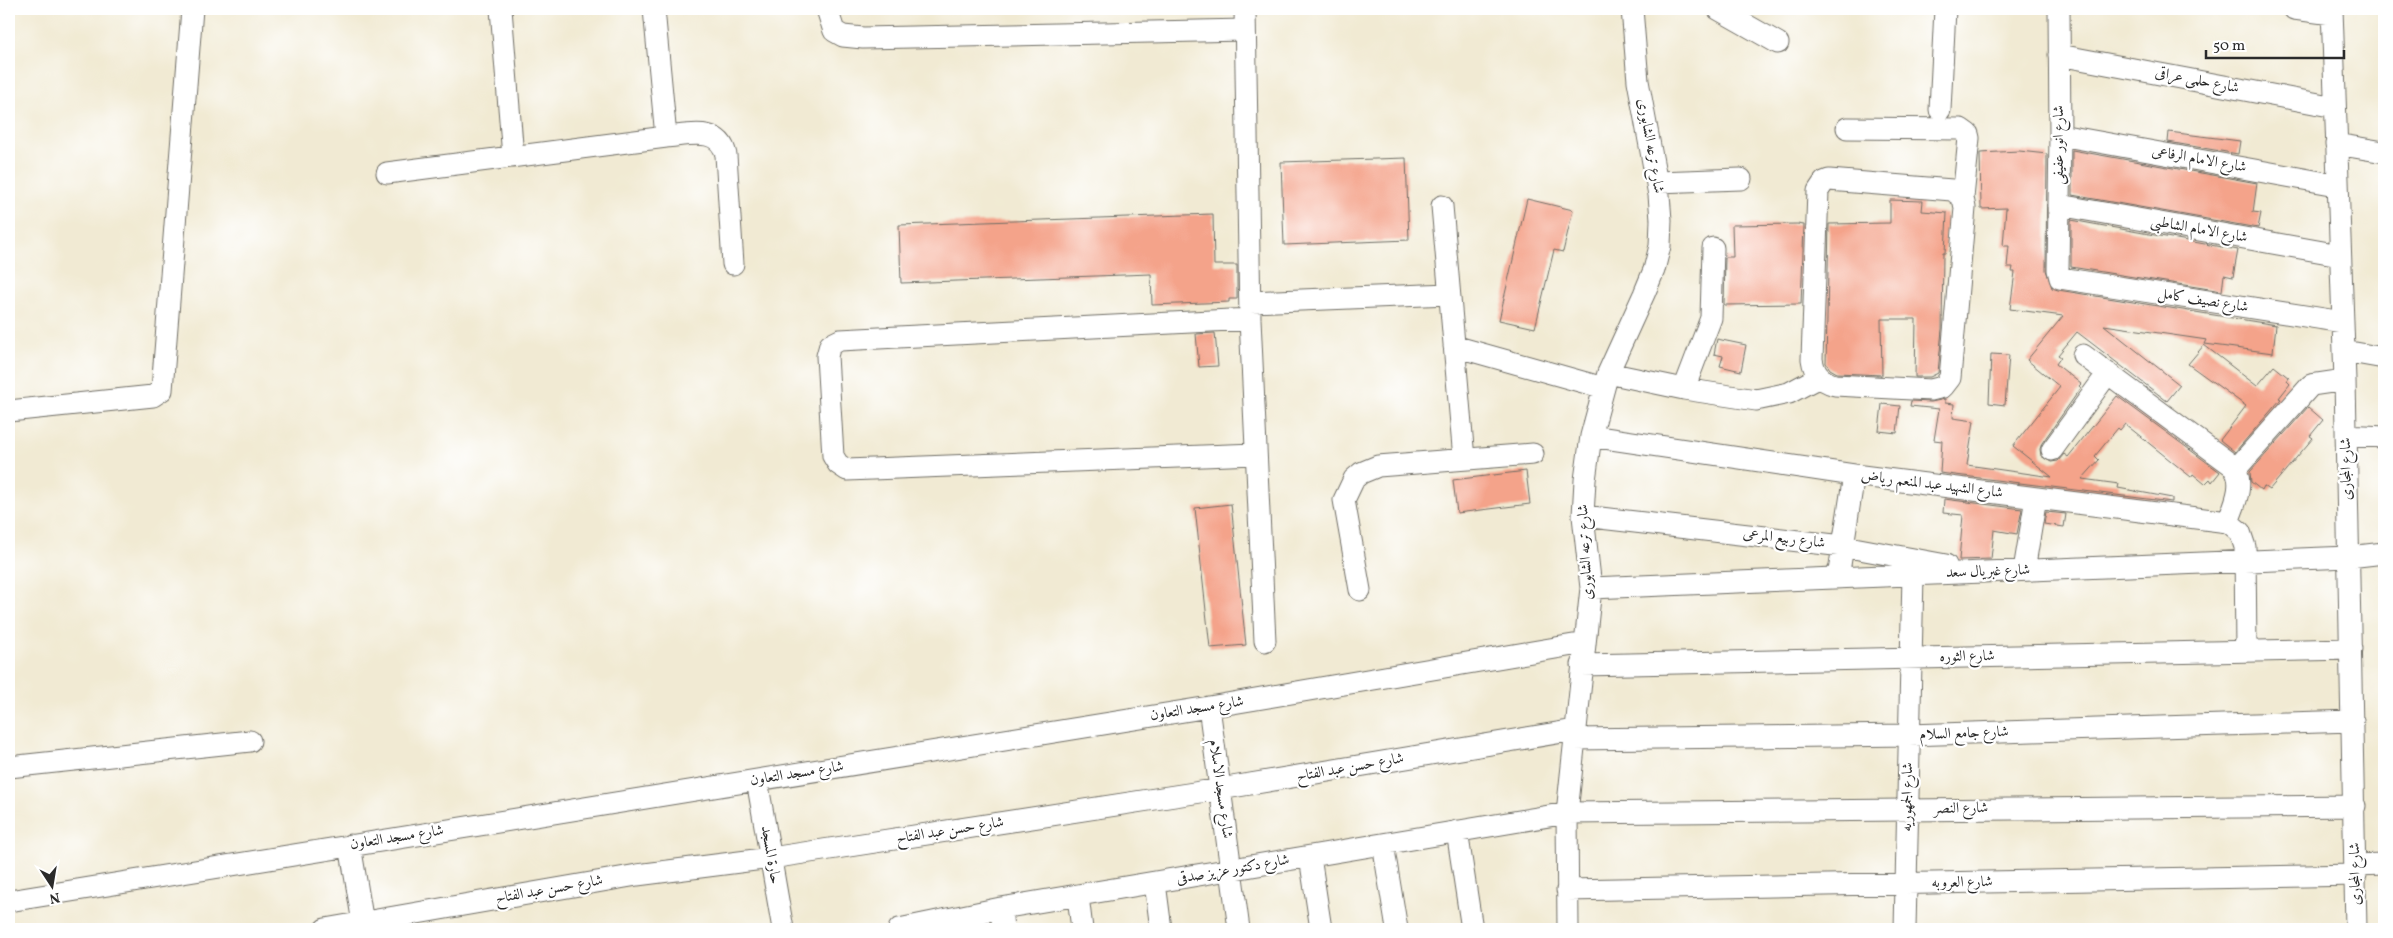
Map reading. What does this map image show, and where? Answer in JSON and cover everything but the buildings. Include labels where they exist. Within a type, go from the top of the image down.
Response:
[{"type":"street","points":[[9,411],[153,396],[162,390],[192,9]]},
{"type":"street","points":[[500,9],[513,157]]},
{"type":"street","points":[[654,9],[666,137]]},
{"type":"street","points":[[827,9],[834,31],[843,36],[863,38],[1245,30]]},
{"type":"street","points":[[1245,9],[1250,310],[1264,641]]},
{"type":"street","name":"شارع ترعه الشابورى","points":[[1568,929],[1567,813],[1591,588],[1582,516],[1591,436],[1606,381],[1654,270],[1660,246],[1661,220],[1657,182],[1638,81],[1632,9]]},
{"type":"street","points":[[1718,9],[1778,43]]},
{"type":"street","points":[[1940,110],[1945,9]]},
{"type":"street","name":"شارع انور عفيفى","points":[[2059,9],[2058,274],[2062,279]]},
{"type":"street","points":[[2294,9],[2332,11]]},
{"type":"street","name":"شارع المجارى","points":[[2332,11],[2345,380],[2356,929]]},
{"type":"street","name":"شارع حلمى عراقى","points":[[2059,55],[2335,107]]},
{"type":"street","points":[[1847,128],[1961,129],[1965,131],[1969,138],[1963,198],[1965,208],[1950,378],[1948,383],[1937,390],[1931,390],[1835,385],[1819,376],[1812,359],[1818,191],[1820,186],[1824,182],[1834,181],[1952,190],[1963,198]]},
{"type":"street","points":[[387,173],[666,137],[705,134],[717,138],[724,149],[733,264]]},
{"type":"street","name":"شارع الامام الرفاعى","points":[[2060,135],[2337,185]]},
{"type":"street","points":[[2336,144],[2384,152]]},
{"type":"street","points":[[1657,182],[1741,179]]},
{"type":"street","name":"شارع الامام الشاطبى","points":[[2059,205],[2340,255]]},
{"type":"street","points":[[1442,206],[1464,459]]},
{"type":"street","points":[[1684,388],[1711,318],[1713,248]]},
{"type":"street","name":"شارع نصيف كامل","points":[[2062,279],[2343,322]]},
{"type":"street","points":[[1255,454],[846,470],[838,464],[833,456],[827,356],[830,345],[840,340],[1449,294]]},
{"type":"street","points":[[1454,346],[1606,381],[1684,388],[1756,400],[1789,393],[1819,376]]},
{"type":"street","points":[[2344,351],[2384,358]]},
{"type":"street","points":[[2083,355],[2236,470],[2239,481],[2236,501],[2228,522],[2240,532],[2244,539],[2246,561],[2246,651]]},
{"type":"street","points":[[2052,450],[2108,373]]},
{"type":"street","points":[[2236,470],[2306,388],[2316,383],[2345,380]]},
{"type":"street","points":[[2346,435],[2384,437]]},
{"type":"street","name":"شارع الشهيد عبد المنعم رياض","points":[[1591,436],[1854,475],[2228,522]]},
{"type":"street","points":[[1360,590],[1344,500],[1354,479],[1361,473],[1378,466],[1533,454]]},
{"type":"street","points":[[1838,578],[1854,475]]},
{"type":"street","points":[[2024,570],[2036,498]]},
{"type":"street","name":"شارع ربيع المرعى","points":[[1582,516],[1843,546],[1983,572]]},
{"type":"street","name":"شارع غبريال سعد","points":[[1591,588],[2349,557],[2384,553]]},
{"type":"street","name":"شارع الجمهوريه","points":[[1905,929],[1913,575]]},
{"type":"street","name":"شارع مسجد التعاون","points":[[9,901],[1209,707],[1584,643]]},
{"type":"street","name":"شارع الثوره","points":[[1582,665],[2351,649]]},
{"type":"street","name":"شارع مسجد الاسلام","points":[[1209,707],[1239,929]]},
{"type":"street","name":"شارع جامع السلام","points":[[1574,735],[1909,735],[2353,722]]},
{"type":"street","name":"شارع حسن عبد الفتاح","points":[[324,929],[364,926],[637,875],[771,858],[1574,735]]},
{"type":"street","points":[[9,767],[250,741]]},
{"type":"street","name":"حارة المسجد","points":[[757,780],[783,929]]},
{"type":"street","name":"شارع النصر","points":[[1567,813],[2355,806]]},
{"type":"street","name":"شارع دكتور عزيز صدقى","points":[[899,929],[1001,908],[1567,813]]},
{"type":"street","points":[[1458,831],[1472,929]]},
{"type":"street","points":[[1383,844],[1397,929]]},
{"type":"street","points":[[350,846],[364,926]]},
{"type":"street","points":[[1310,857],[1321,929]]},
{"type":"street","name":"شارع العروبه","points":[[1567,890],[1906,884],[2356,870],[2384,864]]},
{"type":"street","points":[[1155,883],[1161,929]]},
{"type":"street","points":[[1078,896],[1082,929]]},
{"type":"street","points":[[1001,908],[1003,929]]}]
